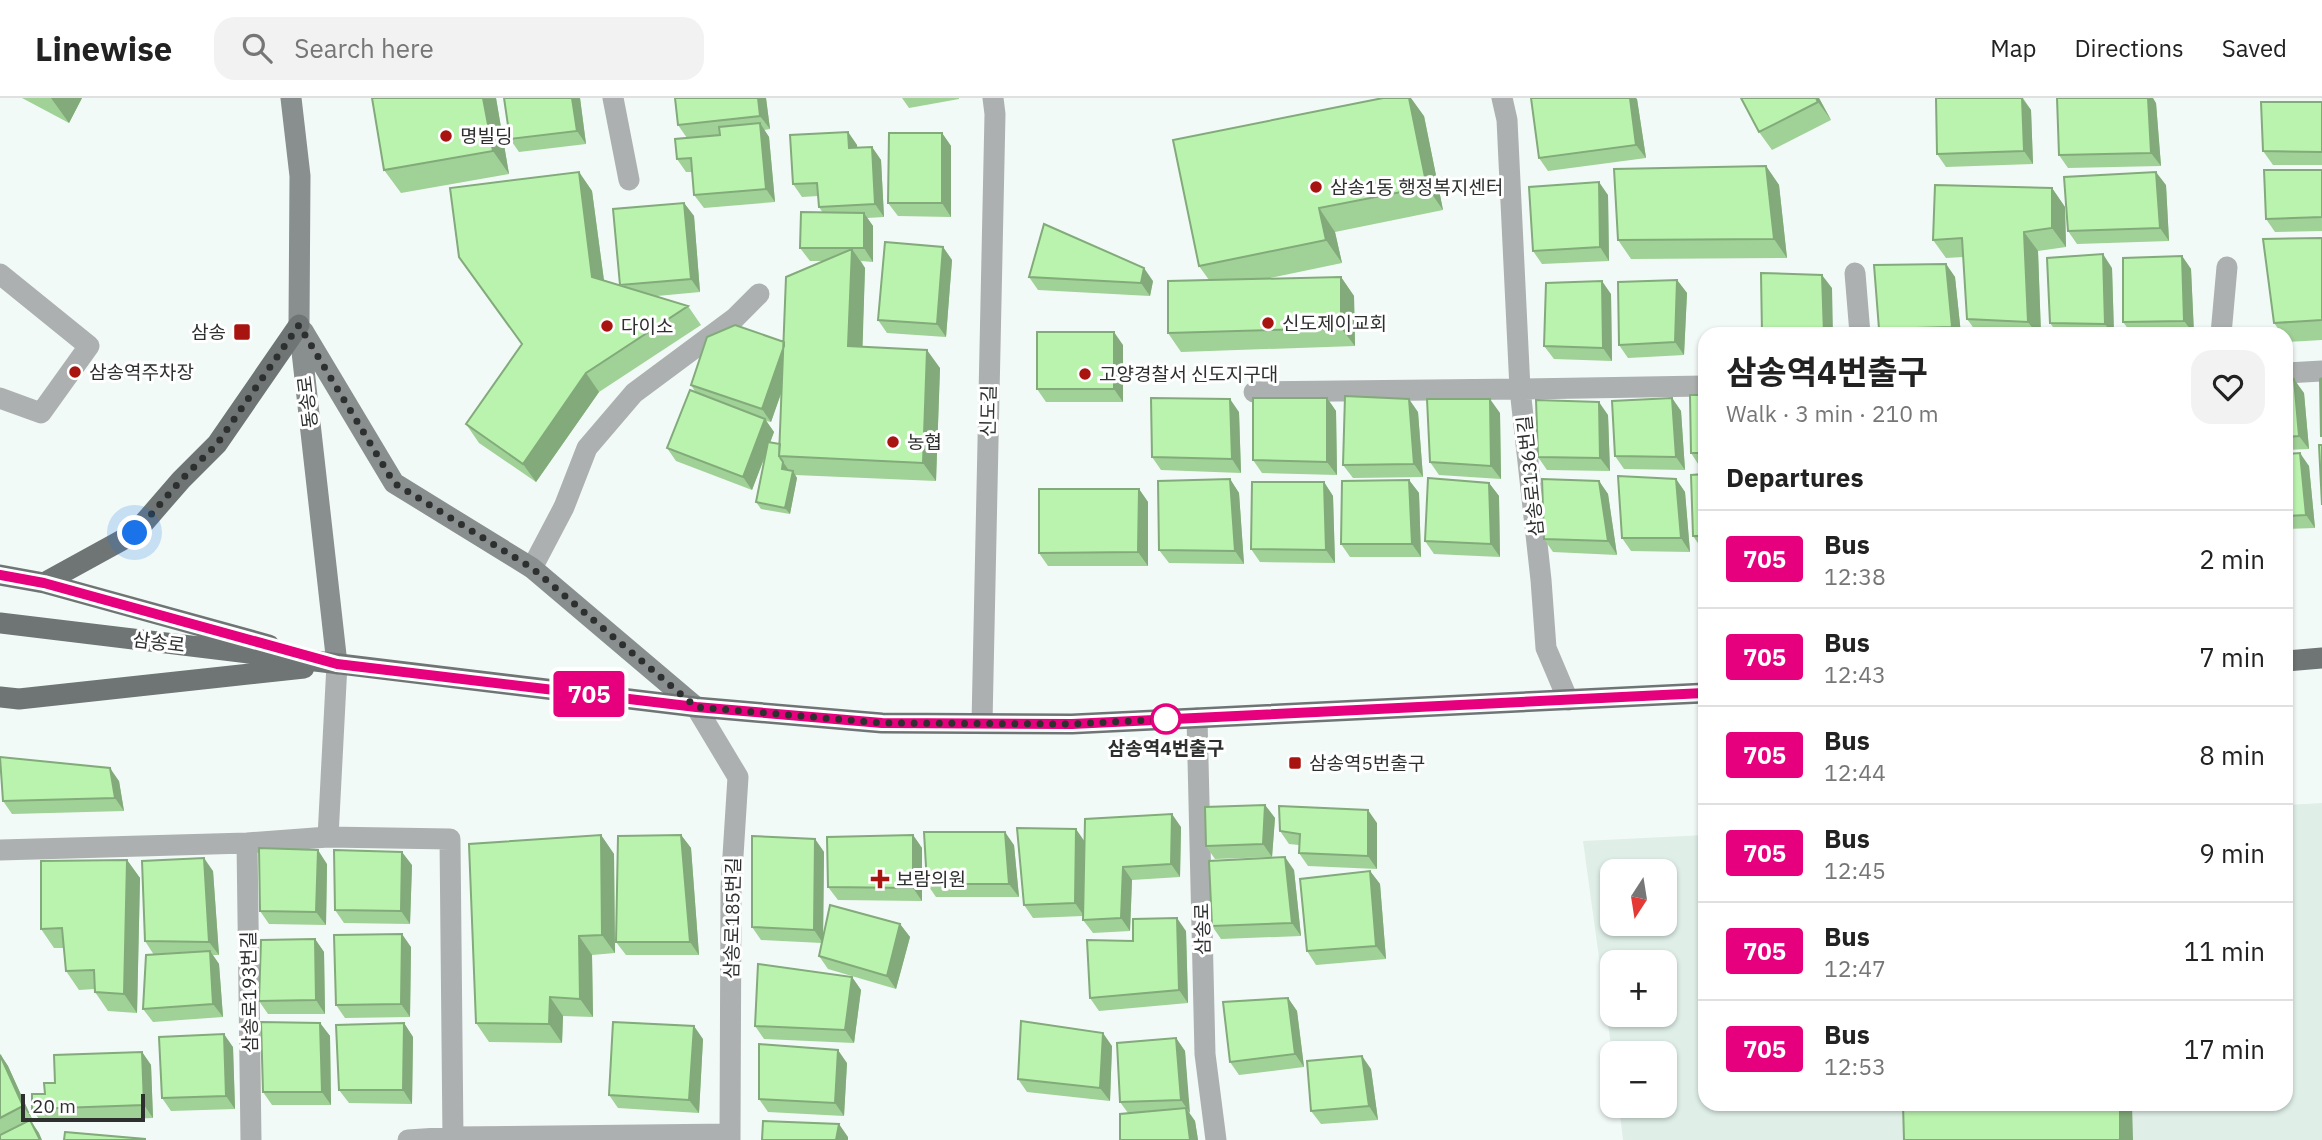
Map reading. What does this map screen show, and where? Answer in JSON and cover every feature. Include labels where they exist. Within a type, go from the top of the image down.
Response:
[{"type":"main road","name":"동송로","points":[[291,98],[300,176],[299,325],[337,664]]},
{"type":"main road","points":[[44,583],[135,533],[217,444],[299,325],[394,483],[532,568],[696,707]]},
{"type":"main road","points":[[0,575],[44,583],[337,664]]},
{"type":"main road","name":"삼송로","points":[[0,623],[696,707],[882,723],[1072,724],[1698,693]]},
{"type":"main road","points":[[2293,660],[2322,658]]},
{"type":"main road","points":[[0,697],[19,699],[337,664]]},
{"type":"street","points":[[612,98],[629,180]]},
{"type":"street","name":"신도길","points":[[982,723],[995,114],[993,98]]},
{"type":"street","points":[[1254,392],[1520,389],[1507,120],[1502,98]]},
{"type":"street","points":[[2222,327],[2227,267]]},
{"type":"street","points":[[1855,273],[1859,327]]},
{"type":"street","points":[[0,274],[89,346],[41,413],[0,398]]},
{"type":"street","points":[[532,568],[564,507],[587,448],[634,393],[736,318],[759,294]]},
{"type":"street","points":[[2293,373],[2322,371]]},
{"type":"street","name":"삼송로136번길","points":[[1568,700],[1546,648],[1520,389],[1698,386]]},
{"type":"street","points":[[328,838],[337,664]]},
{"type":"street","name":"삼송로185번길","points":[[696,707],[738,777],[731,887],[730,1137]]},
{"type":"street","name":"삼송로","points":[[1197,718],[1205,1054],[1216,1140]]},
{"type":"street","points":[[0,850],[328,838],[450,839],[453,1139]]},
{"type":"street","name":"삼송로193번길","points":[[247,843],[251,1140]]},
{"type":"street","points":[[408,1140],[730,1137]]},
{"type":"shaded area","points":[[2322,803],[2322,1140],[1623,1140],[1620,1118],[1677,1118],[1677,1041],[1610,1041],[1608,1027],[1677,1027],[1677,950],[1600,950],[1600,965],[1583,841],[1698,835],[1698,1111],[2293,1111],[2293,805]]},
{"type":"building","name":"명빌딩","points":[[372,98],[483,98],[493,151],[384,170]]},
{"type":"building","points":[[504,98],[572,98],[577,131],[510,139]]},
{"type":"building","points":[[675,98],[758,98],[760,116],[678,125]]},
{"type":"building","name":"삼송1동 행정복지센터","points":[[1383,98],[1409,98],[1427,187],[1319,208],[1326,240],[1199,266],[1173,140]]},
{"type":"building","points":[[1531,98],[1630,98],[1636,145],[1539,158]]},
{"type":"building","points":[[1741,98],[1816,98],[1818,102],[1759,132]]},
{"type":"building","points":[[1936,98],[2022,98],[2024,151],[1937,154]]},
{"type":"building","points":[[2057,98],[2148,98],[2151,153],[2059,155]]},
{"type":"building","points":[[2261,102],[2322,102],[2322,152],[2263,151]]},
{"type":"building","points":[[760,123],[766,189],[694,195],[691,158],[677,159],[675,139],[720,135],[719,127]]},
{"type":"building","points":[[848,132],[849,148],[872,147],[875,204],[819,207],[817,183],[793,184],[790,135]]},
{"type":"building","points":[[889,133],[942,133],[942,203],[888,203]]},
{"type":"building","points":[[1766,166],[1774,239],[1618,240],[1614,169]]},
{"type":"building","points":[[2264,170],[2322,170],[2322,217],[2266,219]]},
{"type":"building","points":[[579,172],[592,277],[688,306],[586,373],[523,464],[466,424],[522,344],[459,257],[450,188]]},
{"type":"building","points":[[2156,172],[2160,228],[2068,231],[2064,177]]},
{"type":"building","points":[[1599,182],[1600,247],[1533,251],[1529,187]]},
{"type":"building","points":[[1935,185],[2052,188],[2052,228],[2024,232],[2028,322],[1967,319],[1962,238],[1933,240]]},
{"type":"building","points":[[684,203],[691,279],[620,285],[613,209]]},
{"type":"building","points":[[801,212],[864,213],[864,248],[800,248]]},
{"type":"building","points":[[1044,224],[1144,268],[1141,283],[1029,277]]},
{"type":"building","points":[[2322,238],[2322,320],[2274,323],[2263,239]]},
{"type":"building","points":[[885,242],[943,247],[937,324],[878,320]]},
{"type":"building","points":[[852,249],[848,346],[927,350],[923,463],[779,456],[786,277]]},
{"type":"building","points":[[2103,254],[2105,324],[2050,323],[2047,258]]},
{"type":"building","points":[[2182,256],[2184,321],[2123,322],[2123,258]]},
{"type":"building","points":[[1946,264],[1952,327],[1879,327],[1874,265]]},
{"type":"building","points":[[1761,273],[1822,275],[1824,327],[1762,327]]},
{"type":"building","points":[[1341,277],[1341,328],[1168,333],[1168,281]]},
{"type":"building","points":[[1677,280],[1675,342],[1619,345],[1618,282]]},
{"type":"building","points":[[1602,281],[1603,348],[1544,346],[1546,283]]},
{"type":"building","points":[[735,325],[784,342],[762,409],[691,385],[707,337]]},
{"type":"building","name":"고양경찰서 신도지구대","points":[[1037,332],[1114,332],[1114,389],[1037,389]]},
{"type":"building","points":[[2322,378],[2322,436],[2321,436],[2320,379]]},
{"type":"building","points":[[2293,379],[2299,436],[2293,436]]},
{"type":"building","points":[[690,390],[765,419],[743,477],[667,448]]},
{"type":"building","points":[[1690,395],[1698,395],[1698,453],[1691,453]]},
{"type":"building","points":[[1345,396],[1409,399],[1414,464],[1343,465]]},
{"type":"building","points":[[1151,398],[1230,399],[1232,459],[1152,457]]},
{"type":"building","points":[[1253,398],[1327,398],[1327,462],[1253,460]]},
{"type":"building","points":[[1672,398],[1676,457],[1615,456],[1612,401]]},
{"type":"building","points":[[1427,399],[1490,399],[1491,466],[1430,462]]},
{"type":"building","points":[[1536,400],[1599,402],[1600,458],[1538,457]]},
{"type":"building","points":[[768,442],[780,444],[782,469],[793,471],[785,508],[756,502]]},
{"type":"building","points":[[2319,445],[2322,445],[2322,505]]},
{"type":"building","points":[[2300,453],[2306,515],[2293,516],[2293,454]]},
{"type":"building","points":[[1698,474],[1698,536],[1693,536],[1691,475]]},
{"type":"building","points":[[1618,476],[1676,479],[1681,538],[1622,538]]},
{"type":"building","points":[[1428,478],[1489,483],[1491,544],[1425,541]]},
{"type":"building","points":[[1230,479],[1235,551],[1159,550],[1158,481]]},
{"type":"building","points":[[1542,479],[1599,481],[1608,541],[1544,539]]},
{"type":"building","points":[[1409,480],[1412,544],[1341,544],[1342,481]]},
{"type":"building","points":[[1252,482],[1324,482],[1326,550],[1251,549]]},
{"type":"building","points":[[1039,489],[1139,489],[1138,552],[1039,553]]},
{"type":"building","points":[[0,757],[110,768],[115,798],[3,801]]},
{"type":"building","points":[[1265,805],[1263,844],[1206,846],[1205,807]]},
{"type":"building","points":[[1279,806],[1368,810],[1368,856],[1299,853],[1300,834],[1280,831]]},
{"type":"building","points":[[1172,814],[1171,864],[1123,867],[1121,918],[1083,920],[1085,819]]},
{"type":"building","points":[[1017,828],[1076,829],[1075,903],[1024,905]]},
{"type":"building","points":[[924,832],[1005,832],[1009,884],[927,884]]},
{"type":"building","points":[[601,835],[602,935],[579,936],[580,999],[550,997],[549,1024],[476,1023],[469,844]]},
{"type":"building","points":[[681,835],[690,942],[616,942],[618,836]]},
{"type":"building","points":[[913,835],[913,888],[828,887],[827,837]]},
{"type":"building","points":[[752,836],[815,839],[814,930],[752,927]]},
{"type":"building","points":[[259,848],[318,850],[316,912],[260,911]]},
{"type":"building","points":[[334,850],[402,852],[401,911],[335,910]]},
{"type":"building","points":[[1285,857],[1292,923],[1212,926],[1209,861]]},
{"type":"building","points":[[204,858],[209,942],[145,941],[142,861]]},
{"type":"building","points":[[127,860],[124,994],[95,992],[94,970],[66,971],[62,928],[41,929],[41,861]]},
{"type":"building","points":[[1370,871],[1376,946],[1307,951],[1300,879]]},
{"type":"building","points":[[830,905],[900,924],[887,976],[819,956]]},
{"type":"building","points":[[1177,918],[1179,990],[1090,998],[1087,940],[1133,941],[1133,919]]},
{"type":"building","points":[[402,934],[401,1004],[336,1005],[334,935]]},
{"type":"building","points":[[315,939],[316,1000],[259,1001],[261,940]]},
{"type":"building","points":[[210,951],[213,1004],[143,1009],[146,955]]},
{"type":"building","points":[[758,964],[852,977],[845,1030],[755,1026]]},
{"type":"building","points":[[1288,998],[1295,1054],[1230,1062],[1223,1002]]},
{"type":"building","points":[[1021,1021],[1103,1033],[1100,1088],[1018,1079]]},
{"type":"building","points":[[261,1022],[320,1023],[322,1092],[263,1092]]},
{"type":"building","points":[[613,1022],[694,1026],[689,1100],[609,1095]]},
{"type":"building","points":[[404,1023],[403,1090],[339,1090],[336,1025]]},
{"type":"building","points":[[224,1034],[226,1096],[162,1098],[159,1037]]},
{"type":"building","points":[[1176,1038],[1181,1100],[1120,1102],[1117,1043]]},
{"type":"building","points":[[759,1044],[838,1050],[835,1103],[759,1099]]},
{"type":"building","points":[[142,1052],[144,1105],[32,1109],[32,1094],[45,1094],[44,1083],[55,1083],[54,1055]]},
{"type":"building","points":[[0,1055],[23,1106],[0,1118]]},
{"type":"building","points":[[1362,1056],[1369,1106],[1311,1111],[1307,1061]]},
{"type":"building","points":[[1186,1108],[1190,1140],[1120,1140],[1120,1114]]},
{"type":"building","points":[[1903,1111],[2120,1111],[2120,1140],[1904,1140]]},
{"type":"building","points":[[30,1120],[40,1140],[0,1140],[0,1135]]},
{"type":"building","points":[[763,1121],[839,1124],[836,1140],[762,1140]]},
{"type":"building","points":[[65,1132],[145,1139],[145,1140],[64,1140]]},
{"type":"bus line","name":"705","points":[[0,575],[44,583],[337,664],[696,707],[882,723],[1072,724],[1698,693]]},
{"type":"place","name":"명빌딩","points":[[446,136]]},
{"type":"place","name":"삼송1동 행정복지센터","points":[[1316,187]]},
{"type":"place","name":"신도제이교회","points":[[1268,323]]},
{"type":"place","name":"다이소","points":[[607,326]]},
{"type":"place","name":"삼송","points":[[242,332]]},
{"type":"place","name":"삼송역주차장","points":[[75,372]]},
{"type":"place","name":"고양경찰서 신도지구대","points":[[1085,374]]},
{"type":"place","name":"농협","points":[[893,442]]},
{"type":"place","name":"삼송역4번출구","points":[[1166,719]]},
{"type":"place","name":"삼송역5번출구","points":[[1295,763]]},
{"type":"place","name":"보람의원","points":[[880,879]]},
{"type":"route","points":[[135,533],[217,444],[299,325],[394,483],[532,568],[696,707],[882,723],[1072,724],[1172,719],[1166,719]]}]
